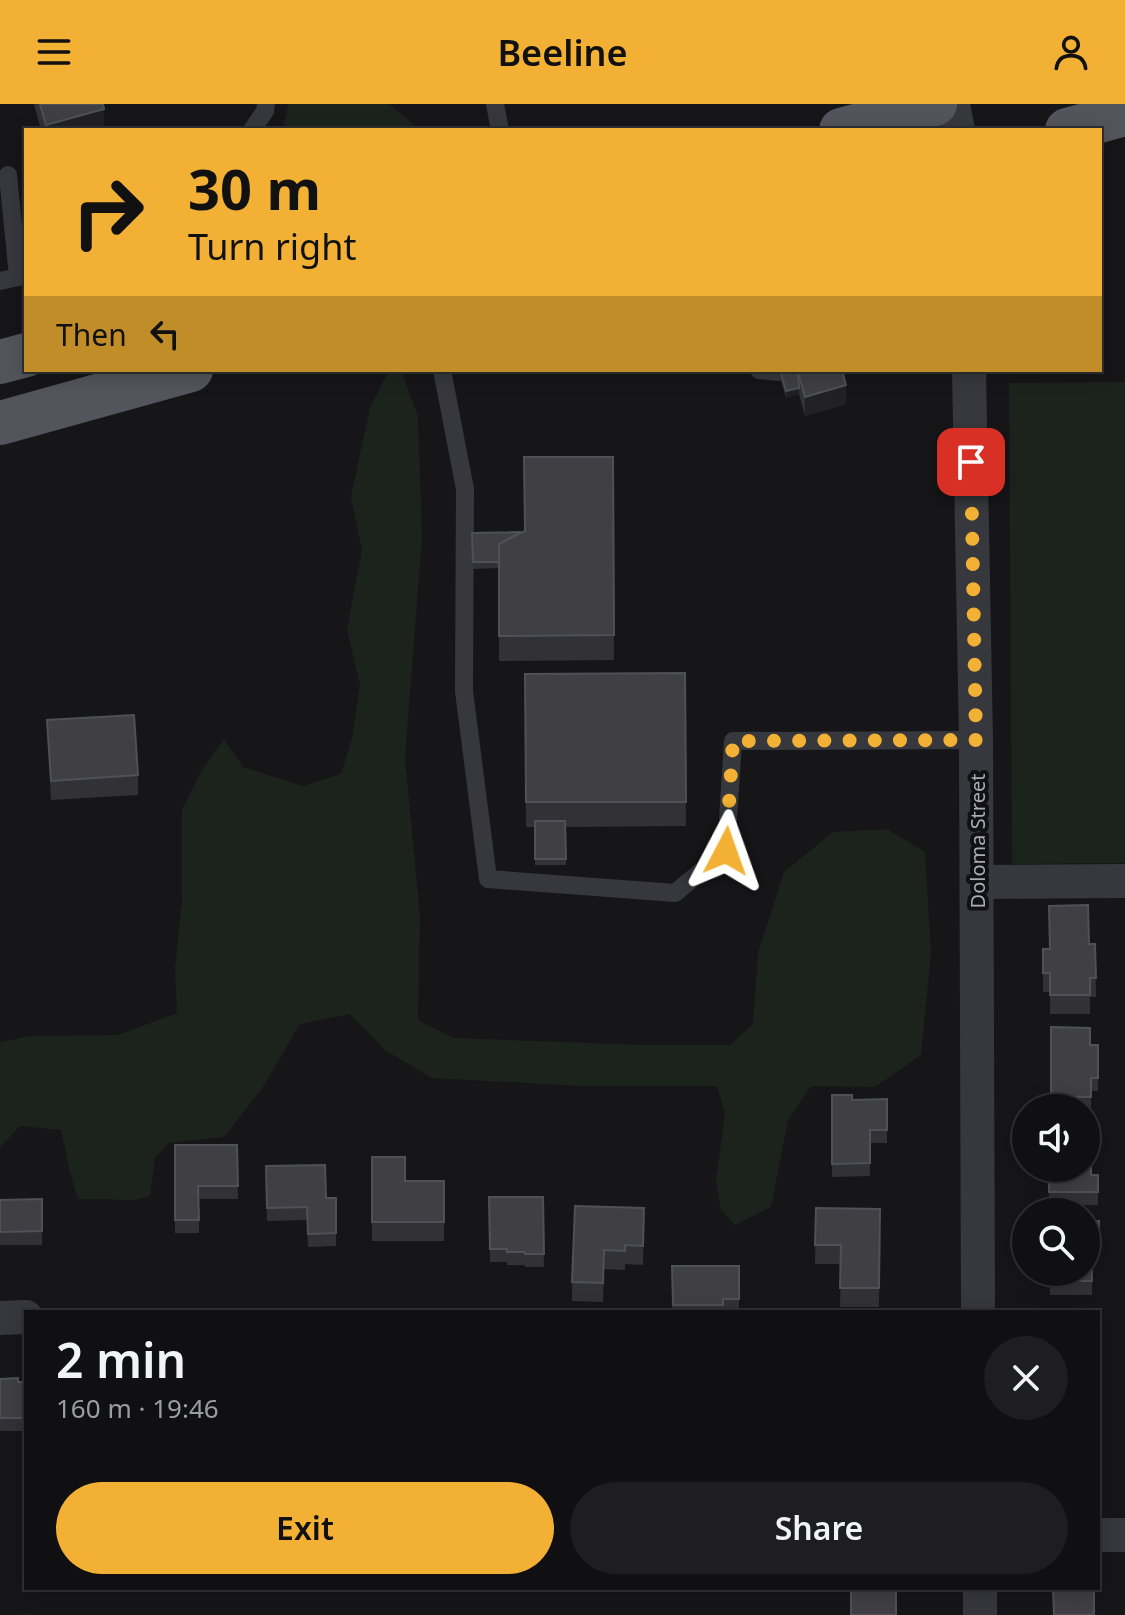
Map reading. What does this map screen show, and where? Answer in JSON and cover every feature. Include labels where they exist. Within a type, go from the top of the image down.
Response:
[{"type":"main road","points":[[847,128],[915,107]]},
{"type":"main road","points":[[1074,128],[1125,114]]},
{"type":"main road","points":[[0,362],[24,356]]},
{"type":"main road","points":[[0,423],[184,372]]},
{"type":"street","points":[[953,104],[958,128]]},
{"type":"street","name":"Doloma Street","points":[[969,372],[976,740],[978,1310]]},
{"type":"street","points":[[977,882],[1125,881]]},
{"type":"street","points":[[0,1318],[24,1317]]},
{"type":"street","points":[[1100,1535],[1125,1535]]},
{"type":"street","points":[[980,1590],[980,1615]]},
{"type":"lane","points":[[253,128],[266,104]]},
{"type":"lane","points":[[495,104],[500,128]]},
{"type":"lane","points":[[0,281],[18,277],[11,175]]},
{"type":"lane","points":[[442,372],[465,489],[464,691],[488,879],[675,893],[726,851],[733,741],[976,740]]},
{"type":"shaded area","points":[[288,104],[389,104],[418,128],[283,128]]},
{"type":"shaded area","points":[[388,372],[402,372],[418,417],[422,538],[405,758],[420,916],[418,1020],[453,1038],[730,1045],[753,1024],[758,953],[784,872],[833,832],[887,829],[925,852],[931,952],[921,1055],[875,1087],[811,1086],[788,1120],[771,1207],[735,1225],[721,1210],[716,1182],[725,1113],[717,1086],[581,1086],[432,1078],[385,1050],[350,1014],[300,1024],[261,1090],[224,1137],[168,1143],[155,1158],[150,1196],[135,1200],[78,1199],[61,1130],[20,1126],[0,1147],[0,1042],[30,1036],[118,1035],[177,1013],[175,969],[182,900],[182,810],[202,770],[224,739],[243,767],[303,786],[341,774],[352,739],[360,684],[347,630],[362,550],[351,497],[370,408]]},
{"type":"shaded area","points":[[1125,382],[1125,863],[1012,864],[1009,383]]},
{"type":"building","points":[[40,104],[103,104],[104,109],[46,125]]},
{"type":"building","points":[[781,372],[798,372],[799,388],[786,391]]},
{"type":"building","points":[[798,372],[843,372],[846,385],[805,397]]},
{"type":"building","points":[[524,457],[613,457],[614,635],[499,636],[499,544],[525,531]]},
{"type":"building","points":[[521,532],[499,544],[499,562],[473,562],[472,533]]},
{"type":"building","points":[[685,673],[686,802],[526,802],[525,674]]},
{"type":"building","points":[[134,715],[138,775],[51,781],[47,720]]},
{"type":"building","points":[[535,821],[565,821],[566,859],[535,859]]},
{"type":"building","points":[[1088,905],[1089,944],[1095,944],[1096,978],[1090,978],[1090,995],[1050,995],[1050,973],[1043,973],[1043,949],[1050,949],[1049,906]]},
{"type":"building","points":[[1051,1027],[1090,1028],[1090,1045],[1098,1045],[1098,1078],[1091,1078],[1091,1094],[1051,1094]]},
{"type":"building","points":[[832,1095],[852,1095],[852,1100],[887,1099],[887,1130],[870,1130],[870,1163],[832,1164]]},
{"type":"building","points":[[175,1145],[237,1145],[238,1186],[198,1186],[199,1220],[175,1220]]},
{"type":"building","points":[[372,1157],[405,1157],[405,1181],[444,1181],[444,1222],[372,1222]]},
{"type":"building","points":[[325,1165],[326,1198],[336,1198],[336,1233],[308,1234],[307,1207],[267,1208],[266,1166]]},
{"type":"building","points":[[1049,1182],[1098,1182],[1098,1192],[1049,1192]]},
{"type":"building","points":[[489,1197],[543,1197],[544,1254],[490,1249]]},
{"type":"building","points":[[42,1199],[42,1231],[0,1232],[0,1200]]},
{"type":"building","points":[[575,1206],[644,1208],[643,1246],[625,1245],[625,1251],[604,1250],[603,1283],[572,1282]]},
{"type":"building","points":[[816,1208],[880,1209],[879,1288],[840,1288],[841,1245],[815,1245]]},
{"type":"building","points":[[672,1266],[739,1266],[739,1299],[723,1299],[723,1305],[673,1305]]},
{"type":"building","points":[[18,1378],[18,1382],[24,1382],[24,1418],[0,1418],[0,1379]]},
{"type":"building","points":[[851,1590],[896,1590],[896,1615],[851,1615]]},
{"type":"building","points":[[1053,1590],[1094,1590],[1094,1615],[1054,1615]]},
{"type":"route","points":[[726,851],[733,741],[976,740],[971,462]]}]
